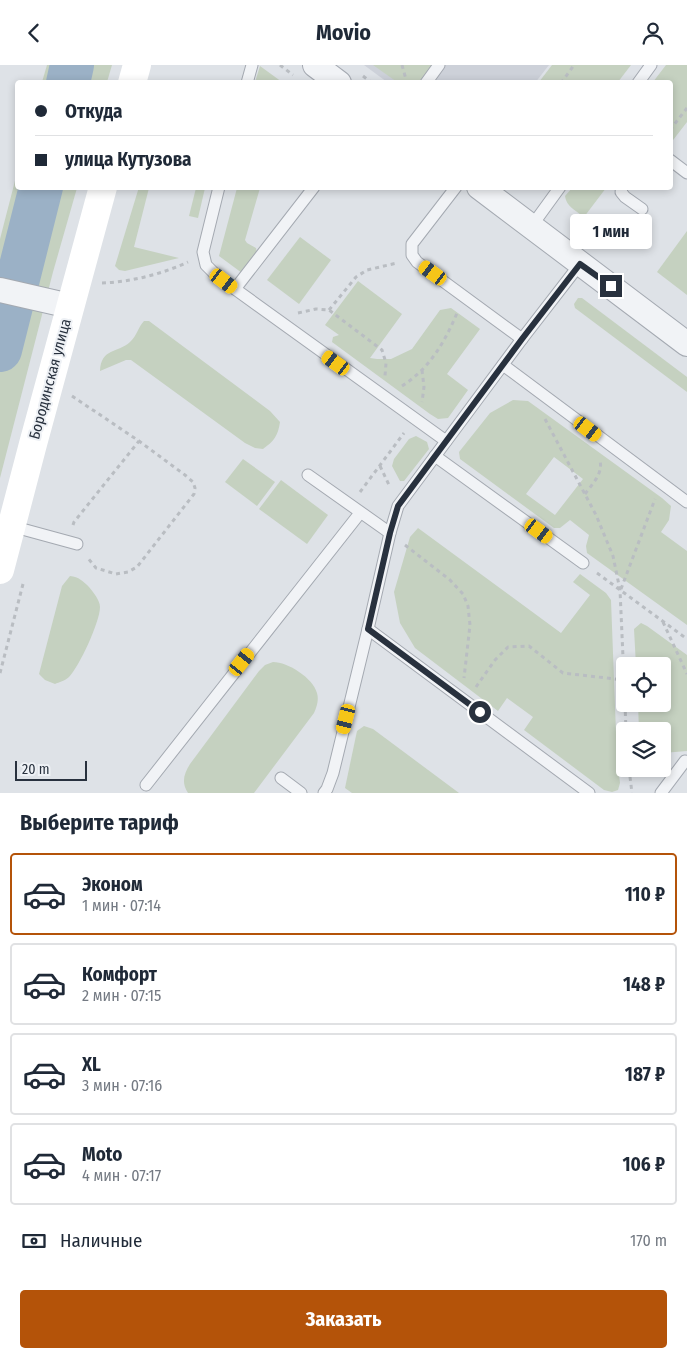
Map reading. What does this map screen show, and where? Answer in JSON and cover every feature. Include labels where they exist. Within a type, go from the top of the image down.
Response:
[{"type":"main road","points":[[133,80],[137,65]]},
{"type":"main road","name":"Бородинская улица","points":[[0,570],[102,190]]},
{"type":"street","points":[[315,65],[335,80]]},
{"type":"street","points":[[483,190],[687,344]]},
{"type":"street","points":[[0,290],[73,293]]},
{"type":"lane","points":[[248,80],[252,65]]},
{"type":"lane","points":[[428,80],[439,65]]},
{"type":"lane","points":[[640,80],[651,65]]},
{"type":"lane","points":[[673,162],[687,173]]},
{"type":"lane","points":[[218,190],[203,252],[206,265],[275,319],[446,441]]},
{"type":"lane","points":[[235,289],[312,190]]},
{"type":"lane","points":[[454,190],[412,245],[412,255],[417,262],[522,339]]},
{"type":"lane","points":[[531,227],[558,190]]},
{"type":"lane","points":[[621,190],[625,197],[642,209]]},
{"type":"lane","points":[[324,793],[333,773],[398,506],[580,264]]},
{"type":"lane","points":[[503,365],[687,502]]},
{"type":"lane","points":[[435,456],[583,563]]},
{"type":"lane","points":[[308,475],[390,533]]},
{"type":"lane","points":[[146,785],[356,509]]},
{"type":"lane","points":[[11,526],[78,544]]},
{"type":"lane","points":[[368,629],[589,793]]},
{"type":"lane","points":[[661,793],[685,761]]},
{"type":"lane","points":[[281,778],[302,793]]},
{"type":"path","points":[[402,65],[406,80]]},
{"type":"path","points":[[563,80],[574,65]]},
{"type":"path","points":[[673,126],[687,109]]},
{"type":"path","points":[[73,293],[101,283],[124,282],[176,267],[189,262],[203,252]]},
{"type":"path","points":[[330,310],[356,277],[367,270],[399,263],[412,255]]},
{"type":"path","points":[[384,397],[410,381],[436,354],[446,338],[464,296]]},
{"type":"path","points":[[275,319],[316,309],[330,310],[382,350],[386,363],[384,397]]},
{"type":"path","points":[[414,419],[421,403],[424,387],[422,370]]},
{"type":"path","points":[[71,395],[139,441],[190,479],[195,488],[194,494],[137,567],[128,572],[116,574],[96,568],[78,544],[73,532],[74,522],[139,441]]},
{"type":"path","points":[[543,416],[596,515],[613,556],[620,590],[623,657]]},
{"type":"path","points":[[356,509],[406,431]]},
{"type":"path","points":[[585,494],[597,479],[602,467],[599,455],[604,441]]},
{"type":"path","points":[[620,590],[662,483]]},
{"type":"path","points":[[390,533],[450,579],[463,594],[468,606],[470,625],[464,685],[465,701]]},
{"type":"path","points":[[583,563],[687,639]]},
{"type":"path","points":[[662,620],[687,674]]},
{"type":"path","points":[[465,701],[508,647],[529,646],[563,673],[616,679]]},
{"type":"path","points":[[631,777],[632,793]]},
{"type":"shaded area","points":[[364,65],[549,65],[537,80],[384,80]]},
{"type":"green space","points":[[47,65],[112,65],[108,80],[43,80]]},
{"type":"green space","points":[[373,65],[432,65],[420,80],[394,80]]},
{"type":"green space","points":[[552,65],[631,65],[620,80],[541,80]]},
{"type":"green space","points":[[666,65],[687,65],[687,122],[673,140],[673,80],[655,80]]},
{"type":"green space","points":[[260,66],[279,80],[256,80]]},
{"type":"green space","points":[[15,181],[15,190],[76,190],[53,272],[0,478],[0,239]]},
{"type":"green space","points":[[138,190],[148,190],[134,247],[179,258],[125,271],[119,270],[115,266]]},
{"type":"green space","points":[[196,190],[205,190],[198,218],[189,216]]},
{"type":"green space","points":[[236,190],[259,190],[245,240],[256,248],[257,253],[242,273],[219,256]]},
{"type":"green space","points":[[570,190],[604,190],[584,217],[567,203],[565,196]]},
{"type":"green space","points":[[687,231],[687,295],[657,272]]},
{"type":"green space","points":[[300,237],[331,260],[299,304],[267,280]]},
{"type":"green space","points":[[358,281],[402,314],[370,358],[391,359],[412,349],[440,310],[451,308],[480,329],[447,374],[468,390],[448,418],[438,419],[430,414],[332,342],[333,337],[339,335],[325,325]]},
{"type":"green space","points":[[578,298],[582,298],[687,377],[687,392],[575,308],[574,304]]},
{"type":"green space","points":[[144,321],[149,321],[270,411],[280,422],[277,435],[273,441],[263,449],[255,448],[245,443],[131,360],[126,360],[100,371],[103,358],[130,342]]},
{"type":"green space","points":[[513,400],[528,401],[671,506],[669,520],[661,532],[687,551],[687,625],[587,553],[586,546],[589,535],[570,520],[560,528],[554,528],[460,459],[459,452],[490,413]],"holes":[[[554,457],[583,479],[555,515],[526,494]]]},
{"type":"green space","points":[[416,436],[427,442],[429,449],[404,481],[400,481],[392,466],[394,459],[409,439]]},
{"type":"green space","points":[[243,459],[275,482],[257,506],[225,482]]},
{"type":"green space","points":[[281,480],[328,515],[307,544],[259,509]]},
{"type":"green space","points":[[418,528],[561,633],[590,595],[573,582],[580,574],[606,593],[611,600],[616,777],[619,777],[620,783],[618,790],[612,792],[604,790],[524,730],[533,717],[507,698],[498,711],[415,648],[400,623],[394,592],[410,537]]},
{"type":"green space","points":[[70,576],[76,577],[87,585],[98,599],[100,607],[97,623],[78,664],[67,678],[55,684],[45,680],[39,674],[62,586]]},
{"type":"green space","points":[[641,623],[687,655],[687,751],[671,752],[671,722],[639,722],[638,712],[671,712],[671,657],[636,657],[634,629]]},
{"type":"green space","points":[[273,662],[292,668],[311,682],[318,696],[314,713],[254,793],[188,793],[184,778],[190,764],[259,671],[265,665]]},
{"type":"green space","points":[[364,726],[373,729],[459,793],[352,793],[345,788],[357,731]]},
{"type":"waterway","points":[[69,80],[72,65]]},
{"type":"waterway","points":[[0,350],[40,190]]},
{"type":"route","points":[[480,712],[368,629],[398,506],[580,264],[611,286]]}]
